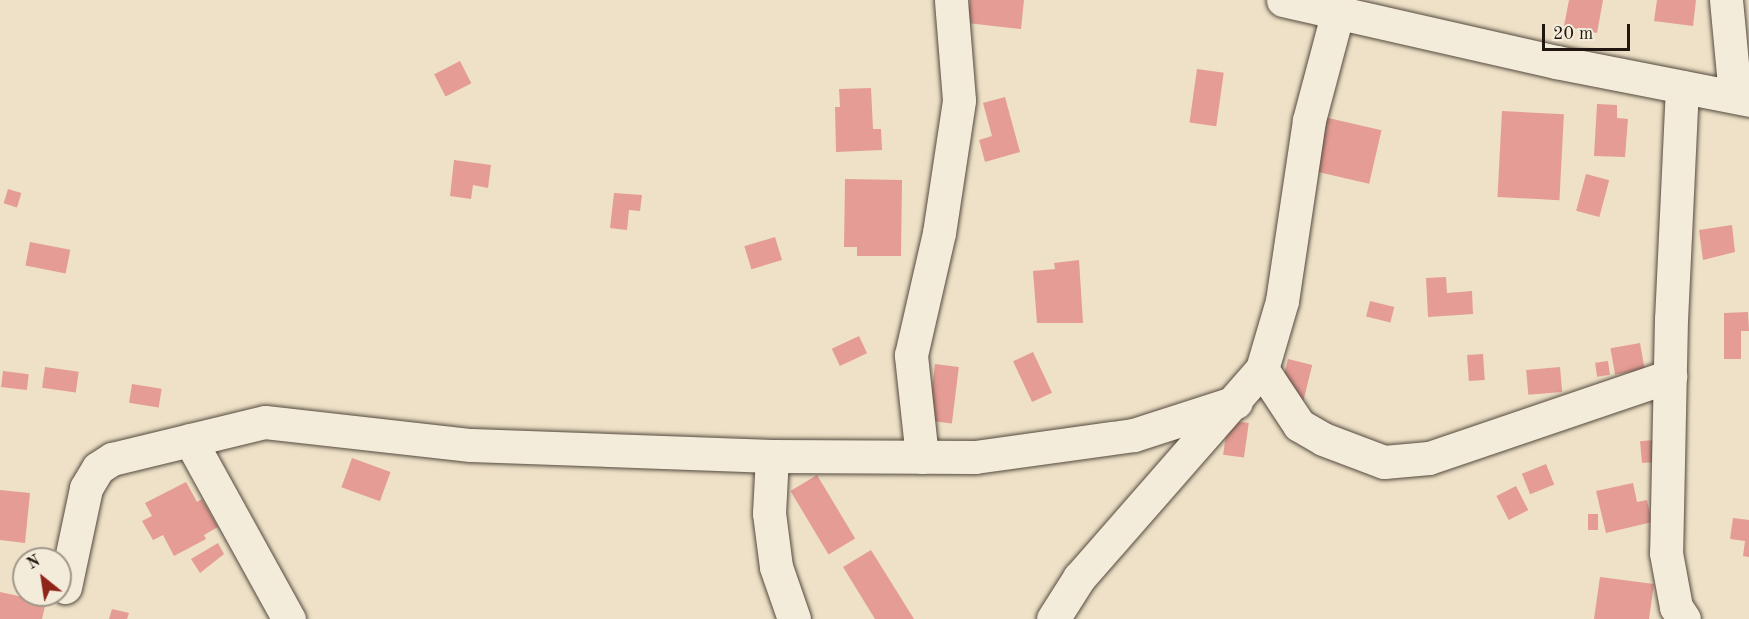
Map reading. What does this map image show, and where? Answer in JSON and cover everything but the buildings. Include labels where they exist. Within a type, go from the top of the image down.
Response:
[{"type":"street","points":[[922,457],[911,355],[939,233],[958,100],[951,0]]},
{"type":"street","points":[[1283,0],[1337,15],[1742,98],[1726,0]]},
{"type":"street","points":[[1053,619],[1080,578],[1236,402],[1262,369],[1282,301],[1309,120],[1337,15]]},
{"type":"street","points":[[1682,87],[1670,376],[1666,553],[1677,607],[1684,619]]},
{"type":"street","points":[[1262,369],[1299,425],[1323,439],[1384,462],[1429,458],[1670,376]]},
{"type":"street","points":[[72,555],[89,477],[112,459],[265,422],[471,445],[772,456],[975,457],[1134,435],[1236,402]]},
{"type":"street","points":[[190,440],[288,619]]},
{"type":"street","points":[[772,456],[769,513],[776,567],[794,619]]}]
